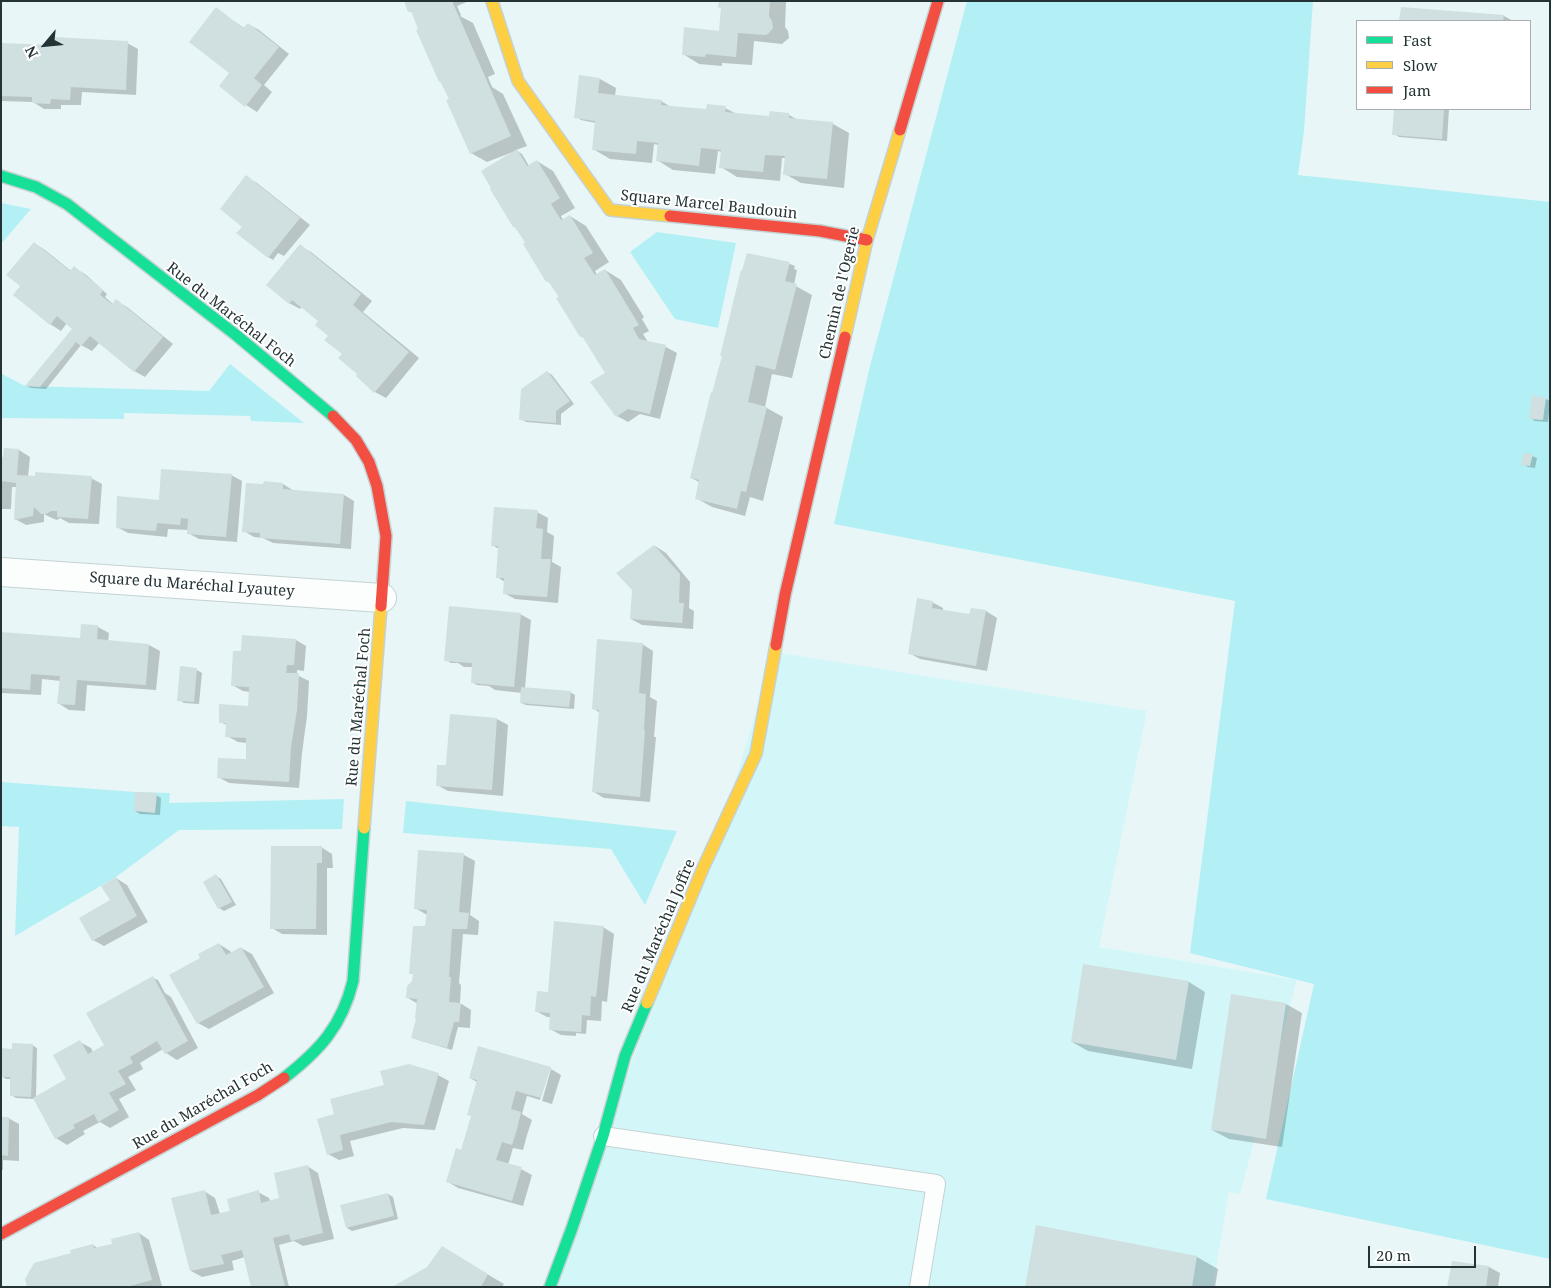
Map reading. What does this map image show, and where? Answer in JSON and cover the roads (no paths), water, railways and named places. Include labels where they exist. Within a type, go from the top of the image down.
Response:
[{"type":"street","name":"Square Marcel Baudouin","points":[[492,1],[518,80],[610,210],[820,231],[867,240]]},
{"type":"street","name":"Chemin de l'Ogerie","points":[[785,595],[867,240],[938,1]]},
{"type":"street","name":"Rue du Maréchal Foch","points":[[1,176],[19,180],[42,189],[67,204],[273,366],[337,420],[355,438],[365,455],[377,484],[383,508],[386,536],[353,981],[347,1004],[336,1026],[320,1046],[278,1083],[1,1234]]},
{"type":"street","name":"Square du Maréchal Lyautey","points":[[1,572],[382,598]]},
{"type":"street","name":"Rue du Maréchal Joffre","points":[[550,1287],[566,1246],[603,1136],[625,1056],[703,868],[756,754],[785,595]]},
{"type":"lane","points":[[603,1136],[936,1184],[919,1287]]}]
